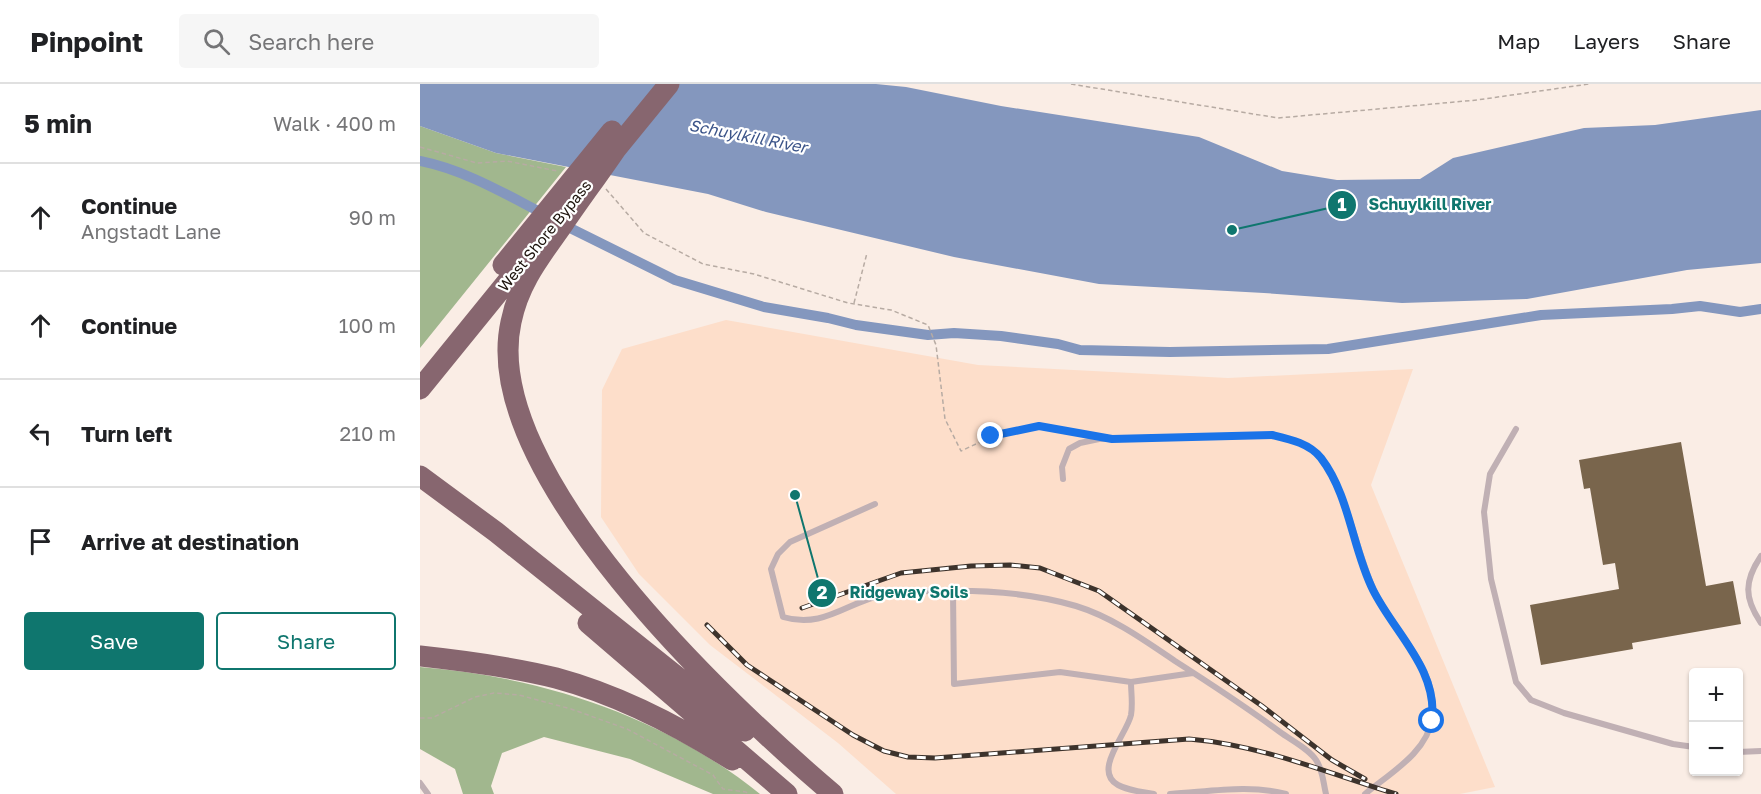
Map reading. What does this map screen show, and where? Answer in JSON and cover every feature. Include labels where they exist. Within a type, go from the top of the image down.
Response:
[{"type":"highway","name":"West Shore Bypass","points":[[420,367],[546,231],[651,84]]},
{"type":"highway","name":"West Shore Bypass","points":[[420,389],[546,231],[669,84]]},
{"type":"highway","points":[[546,231],[514,309],[508,339],[508,365],[513,393],[532,448],[554,486],[602,557],[640,603],[714,685],[782,750],[833,794]]},
{"type":"highway","points":[[420,476],[468,510],[826,794]]},
{"type":"highway","points":[[420,487],[478,529],[787,794]]},
{"type":"highway","points":[[420,656],[525,671],[559,679],[621,701],[700,740],[737,763],[778,794]]},
{"type":"lane","points":[[1516,429],[1490,474],[1484,512],[1491,579],[1516,682],[1531,700],[1564,714],[1689,746]]},
{"type":"lane","points":[[1063,478],[1062,467],[1068,449],[1080,443],[1112,439],[1272,435],[1295,441],[1310,448],[1319,456],[1329,470],[1342,499],[1358,552],[1374,591],[1410,647],[1430,684],[1434,705],[1432,721],[1424,740],[1413,754],[1365,794]]},
{"type":"lane","points":[[875,504],[790,542],[778,554],[771,569],[783,617],[798,622],[817,620],[882,595],[953,591],[1019,594],[1078,607],[1130,631],[1245,706],[1315,758],[1322,772],[1326,794]]},
{"type":"lane","points":[[1761,556],[1752,570],[1747,590],[1753,612],[1761,623]]},
{"type":"lane","points":[[953,591],[954,684],[1060,672],[1131,682],[1194,673]]},
{"type":"lane","points":[[1131,682],[1131,716],[1110,759],[1108,773],[1112,781],[1119,786],[1154,794]]},
{"type":"lane","points":[[1743,752],[1761,751]]},
{"type":"lane","points":[[420,783],[428,794]]},
{"type":"lane","points":[[1170,794],[1255,789],[1286,794]]},
{"type":"path","points":[[1071,84],[1278,118],[1477,100],[1589,84]]},
{"type":"path","points":[[420,147],[477,163],[507,161],[560,172]]},
{"type":"path","points":[[597,186],[607,190],[644,233],[703,264],[754,274],[854,304],[891,310],[928,325],[936,345],[945,419],[961,451],[991,436],[1039,426],[1112,439]]},
{"type":"path","points":[[854,304],[867,253]]},
{"type":"path","points":[[420,718],[432,718],[475,697],[494,693],[519,695],[571,709],[627,729],[713,775],[723,789],[748,794]]},
{"type":"shaded area","points":[[726,320],[978,365],[1228,378],[1413,369],[1371,485],[1495,787],[1460,794],[896,794],[838,743],[710,645],[639,574],[601,517],[602,390],[622,349]]},
{"type":"green space","points":[[420,126],[496,153],[566,167],[420,348]]},
{"type":"green space","points":[[420,667],[511,680],[600,705],[642,722],[683,743],[723,767],[760,794],[713,794],[630,759],[544,737],[502,753],[491,786],[494,794],[463,794],[455,769],[420,749]]},
{"type":"water","points":[[420,84],[876,84],[906,87],[1001,106],[1199,137],[1282,171],[1337,180],[1420,179],[1453,158],[1584,128],[1655,125],[1761,110],[1761,263],[1687,270],[1527,299],[1402,303],[1099,284],[954,257],[766,212],[708,194],[496,153],[420,126]]},
{"type":"building","points":[[1681,442],[1706,586],[1733,581],[1741,624],[1632,643],[1633,649],[1541,665],[1530,605],[1619,589],[1615,563],[1603,565],[1590,488],[1584,489],[1579,460]]},
{"type":"waterway","points":[[420,161],[453,170],[546,215]]},
{"type":"waterway","points":[[560,223],[675,280],[764,307],[856,325],[928,335],[954,333],[1001,336],[1058,344],[1080,350],[1170,352],[1328,349],[1541,315],[1700,306],[1740,312],[1761,309]]},
{"type":"railway","points":[[802,608],[901,573],[971,566],[1010,565],[1040,568],[1099,591],[1262,706],[1332,760],[1365,779]]},
{"type":"railway","points":[[707,625],[747,665],[853,735],[884,751],[908,757],[935,758],[1189,739],[1242,747],[1396,794]]},
{"type":"place","name":"Schuylkill River","points":[[1232,230]]},
{"type":"place","name":"Ridgeway Soils","points":[[795,495]]},
{"type":"route","points":[[991,436],[1039,426],[1112,439],[1272,435],[1310,448],[1329,470],[1342,499],[1358,552],[1374,591],[1410,647],[1430,684],[1434,705],[1432,721]]}]
